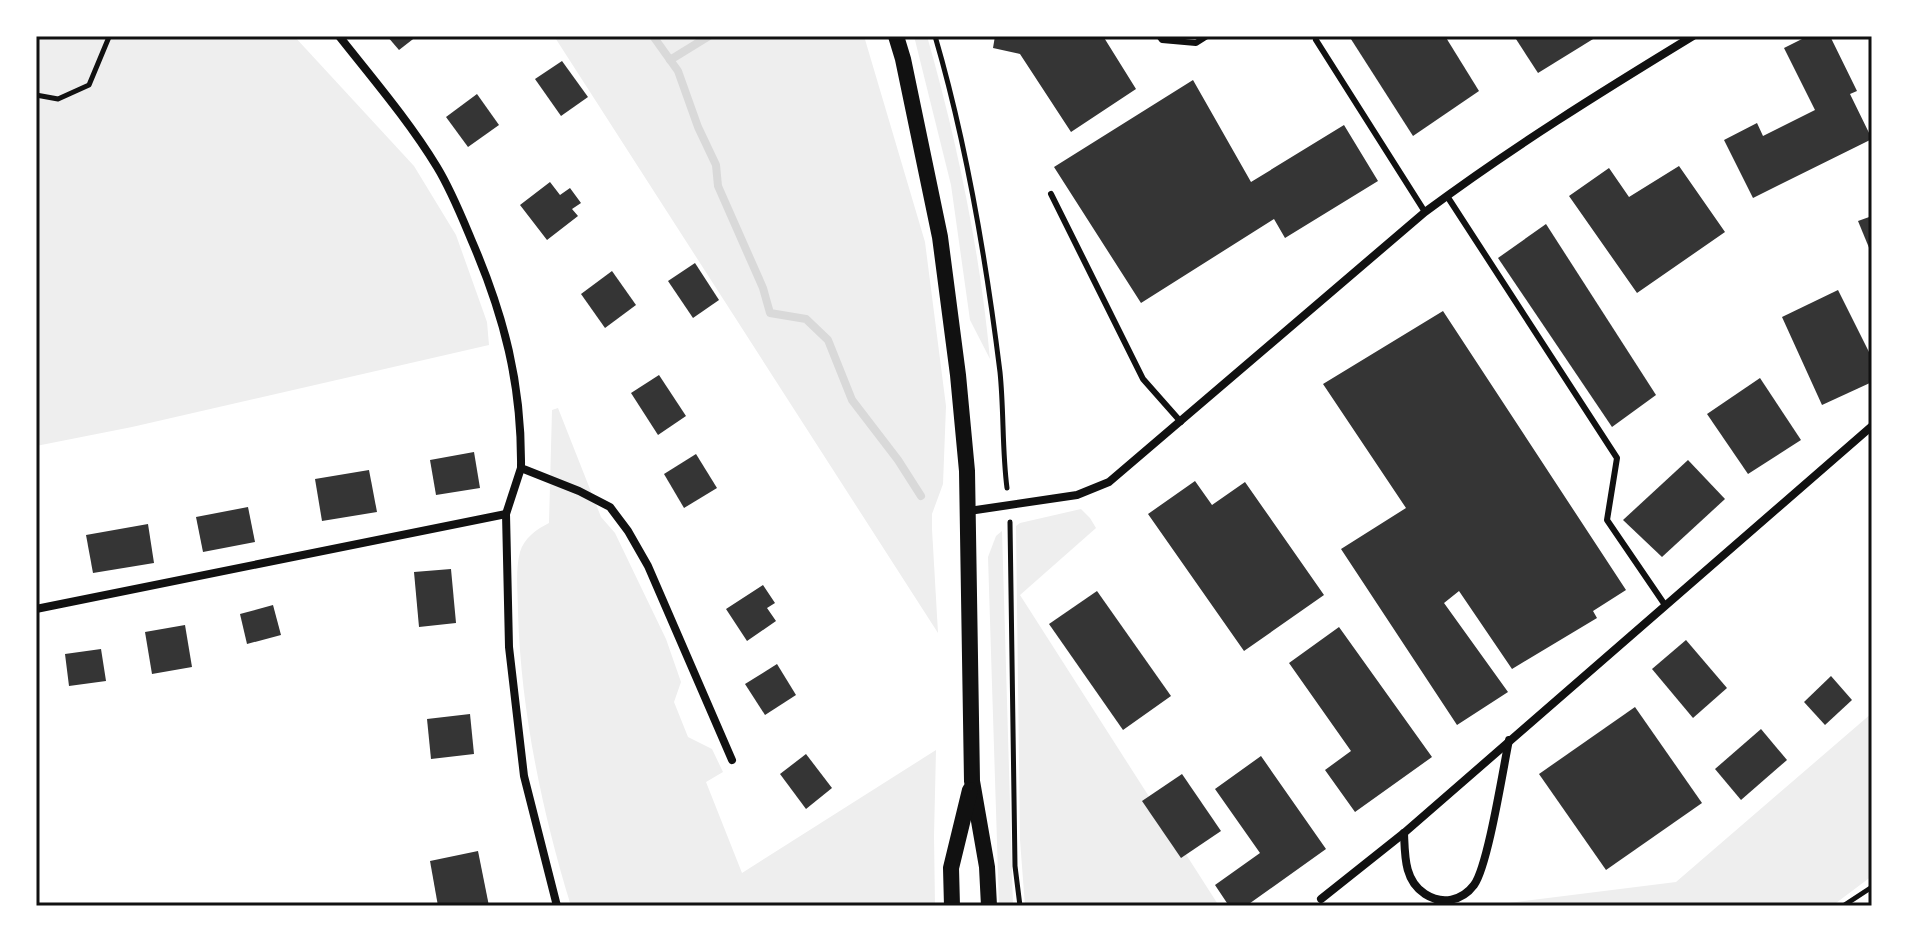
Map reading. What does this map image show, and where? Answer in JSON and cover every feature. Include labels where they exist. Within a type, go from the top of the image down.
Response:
[{"type":"main road","points":[[896,36],[940,237],[957,365],[969,511],[972,781],[987,867],[989,906]]},
{"type":"main road","points":[[952,906],[951,868],[972,781]]},
{"type":"street","points":[[339,36],[406,120],[438,169],[492,287],[504,324],[522,432],[521,468],[506,514],[509,647],[524,776],[557,906]]},
{"type":"street","points":[[969,511],[1077,495],[1109,482],[1425,212],[1569,112],[1693,36]]},
{"type":"street","points":[[1321,899],[1404,833],[1872,426]]},
{"type":"street","points":[[521,468],[610,507],[628,531],[648,566],[732,760]]},
{"type":"street","points":[[36,609],[506,514]]},
{"type":"street","points":[[1404,833],[1405,857],[1411,882],[1420,892],[1434,900],[1448,901],[1465,895],[1480,876],[1509,740]]},
{"type":"lane","points":[[1159,36],[1162,40],[1196,43],[1207,36]]},
{"type":"lane","points":[[1316,40],[1425,212]]},
{"type":"lane","points":[[1051,194],[1143,379],[1181,422]]},
{"type":"lane","points":[[1447,196],[1617,458],[1607,520],[1665,605]]},
{"type":"path","points":[[36,95],[58,99],[89,85],[112,36]]},
{"type":"path","points":[[935,36],[958,119],[981,241],[1000,375],[1009,506],[1015,866],[1020,906]]},
{"type":"path","points":[[1843,906],[1872,887]]},
{"type":"shaded area","points":[[36,36],[294,36],[414,166],[456,235],[487,322],[489,345],[36,446]]},
{"type":"shaded area","points":[[554,36],[864,36],[925,242],[946,406],[943,484],[932,514],[938,633]]},
{"type":"shaded area","points":[[914,36],[927,36],[948,116],[974,237],[990,359],[970,320],[951,185]]},
{"type":"shaded area","points":[[558,408],[601,517],[615,533],[666,639],[681,682],[674,702],[688,737],[712,749],[723,772],[706,782],[742,873],[936,750],[935,906],[571,906],[542,798],[528,724],[517,590],[522,547],[532,534],[549,523],[552,410]]},
{"type":"shaded area","points":[[1081,509],[1096,528],[1020,595],[1219,906],[1025,906],[1020,840],[1016,526]]},
{"type":"shaded area","points":[[1002,531],[1013,906],[999,906],[988,557],[996,536]]},
{"type":"shaded area","points":[[1872,713],[1872,876],[1832,906],[1485,906],[1676,882]]},
{"type":"building","points":[[387,36],[417,36],[399,50]]},
{"type":"building","points":[[995,36],[1103,36],[1136,89],[1071,132],[1020,54],[993,48]]},
{"type":"building","points":[[1349,36],[1445,36],[1479,91],[1413,136]]},
{"type":"building","points":[[1514,36],[1598,36],[1538,73]]},
{"type":"building","points":[[1808,36],[1830,36],[1857,91],[1850,94],[1872,139],[1753,198],[1724,140],[1757,123],[1763,136],[1815,110],[1784,48]]},
{"type":"building","points":[[562,61],[588,97],[561,116],[535,79]]},
{"type":"building","points":[[1193,80],[1251,182],[1344,125],[1378,181],[1285,238],[1274,219],[1141,303],[1054,167]]},
{"type":"building","points":[[477,94],[499,125],[468,147],[446,117]]},
{"type":"building","points":[[1679,166],[1725,232],[1637,293],[1569,196],[1609,168],[1629,197]]},
{"type":"building","points":[[550,182],[560,195],[570,188],[581,203],[572,209],[578,216],[547,240],[520,205]]},
{"type":"building","points":[[1872,216],[1872,255],[1858,221]]},
{"type":"building","points":[[1546,224],[1656,395],[1612,427],[1498,258]]},
{"type":"building","points":[[695,263],[719,300],[693,318],[668,281]]},
{"type":"building","points":[[612,271],[636,305],[605,328],[581,294]]},
{"type":"building","points":[[1838,290],[1872,358],[1872,382],[1822,405],[1782,317]]},
{"type":"building","points":[[1443,311],[1626,590],[1593,611],[1597,618],[1512,669],[1459,591],[1444,603],[1508,692],[1457,725],[1341,549],[1406,508],[1323,384]]},
{"type":"building","points":[[659,375],[686,416],[658,435],[631,393]]},
{"type":"building","points":[[1760,378],[1801,440],[1748,474],[1707,414]]},
{"type":"building","points":[[474,452],[480,488],[436,495],[430,460]]},
{"type":"building","points":[[696,454],[717,488],[684,508],[664,474]]},
{"type":"building","points":[[1688,460],[1725,499],[1662,557],[1623,520]]},
{"type":"building","points":[[369,470],[377,512],[322,521],[315,479]]},
{"type":"building","points":[[1195,481],[1212,505],[1245,482],[1324,595],[1244,651],[1148,514]]},
{"type":"building","points":[[248,507],[255,542],[203,552],[196,517]]},
{"type":"building","points":[[148,524],[154,563],[93,573],[86,535]]},
{"type":"building","points":[[451,569],[456,623],[419,627],[414,572]]},
{"type":"building","points":[[763,585],[775,603],[767,608],[776,621],[747,641],[726,609]]},
{"type":"building","points":[[1097,591],[1171,696],[1123,730],[1049,624]]},
{"type":"building","points":[[273,605],[281,635],[247,644],[240,614]]},
{"type":"building","points":[[185,625],[192,667],[152,674],[145,632]]},
{"type":"building","points":[[1339,627],[1432,757],[1355,812],[1325,770],[1351,751],[1289,663]]},
{"type":"building","points":[[1686,640],[1727,688],[1693,718],[1652,669]]},
{"type":"building","points":[[101,649],[106,681],[69,686],[65,654]]},
{"type":"building","points":[[777,664],[796,695],[765,715],[745,684]]},
{"type":"building","points":[[1831,676],[1852,700],[1825,725],[1804,702]]},
{"type":"building","points":[[1635,707],[1702,803],[1606,870],[1539,774]]},
{"type":"building","points":[[470,714],[474,754],[431,759],[427,719]]},
{"type":"building","points":[[1761,729],[1787,760],[1741,800],[1715,769]]},
{"type":"building","points":[[806,754],[832,788],[806,809],[780,774]]},
{"type":"building","points":[[1261,756],[1326,849],[1246,906],[1229,906],[1215,885],[1260,853],[1215,789]]},
{"type":"building","points":[[1182,774],[1221,831],[1181,858],[1142,801]]},
{"type":"building","points":[[478,851],[489,906],[438,906],[430,861]]},
{"type":"waterway","points":[[653,36],[678,71],[698,127],[716,165],[718,186],[763,288],[770,313],[806,319],[828,340],[852,400],[921,496]]},
{"type":"waterway","points":[[670,60],[709,36]]}]
